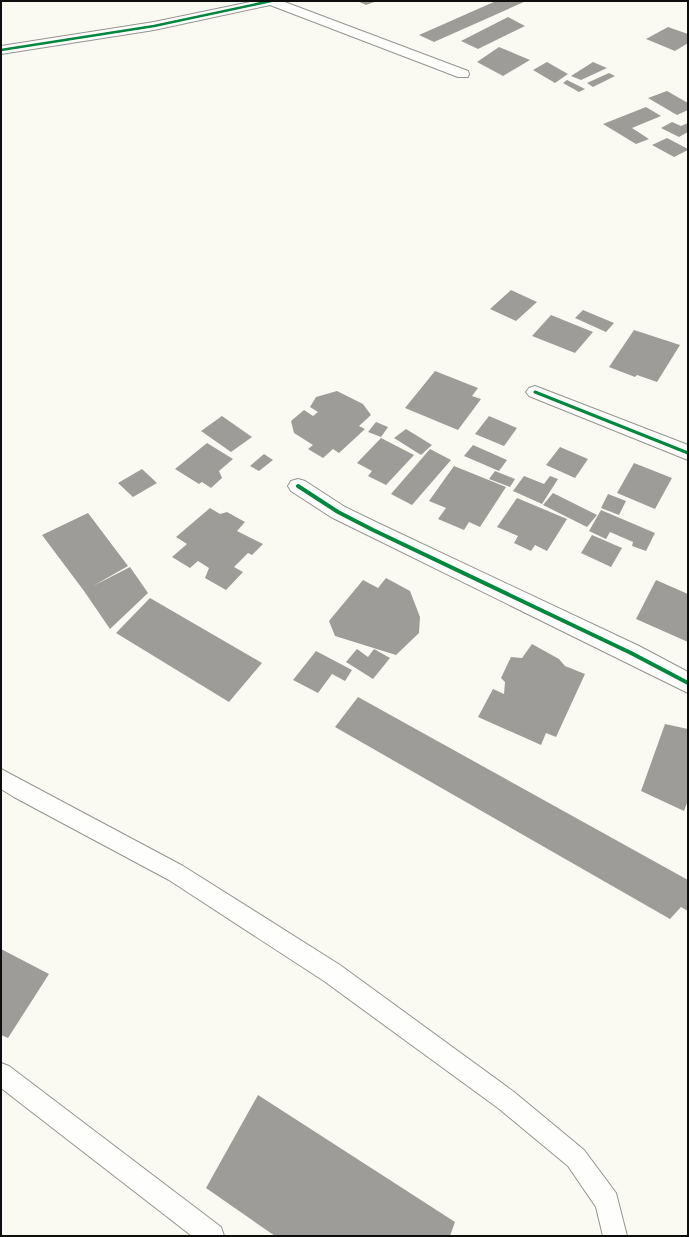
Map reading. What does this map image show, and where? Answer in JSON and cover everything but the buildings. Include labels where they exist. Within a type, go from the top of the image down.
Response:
[{"type":"street","points":[[1,50],[154,26],[271,1],[463,74]]},
{"type":"street","points":[[535,392],[688,453]]},
{"type":"street","points":[[298,486],[338,512],[373,530],[631,653],[688,682]]},
{"type":"lane","points":[[1,778],[21,791],[176,873],[202,889],[332,973],[506,1100],[576,1158],[607,1202],[615,1236]]},
{"type":"lane","points":[[1,1074],[212,1236]]},
{"type":"cycle path","points":[[1,50],[154,26],[271,1]]},
{"type":"cycle path","points":[[535,392],[688,453]]},
{"type":"cycle path","points":[[298,486],[338,512],[373,530],[631,653],[688,683]]}]
